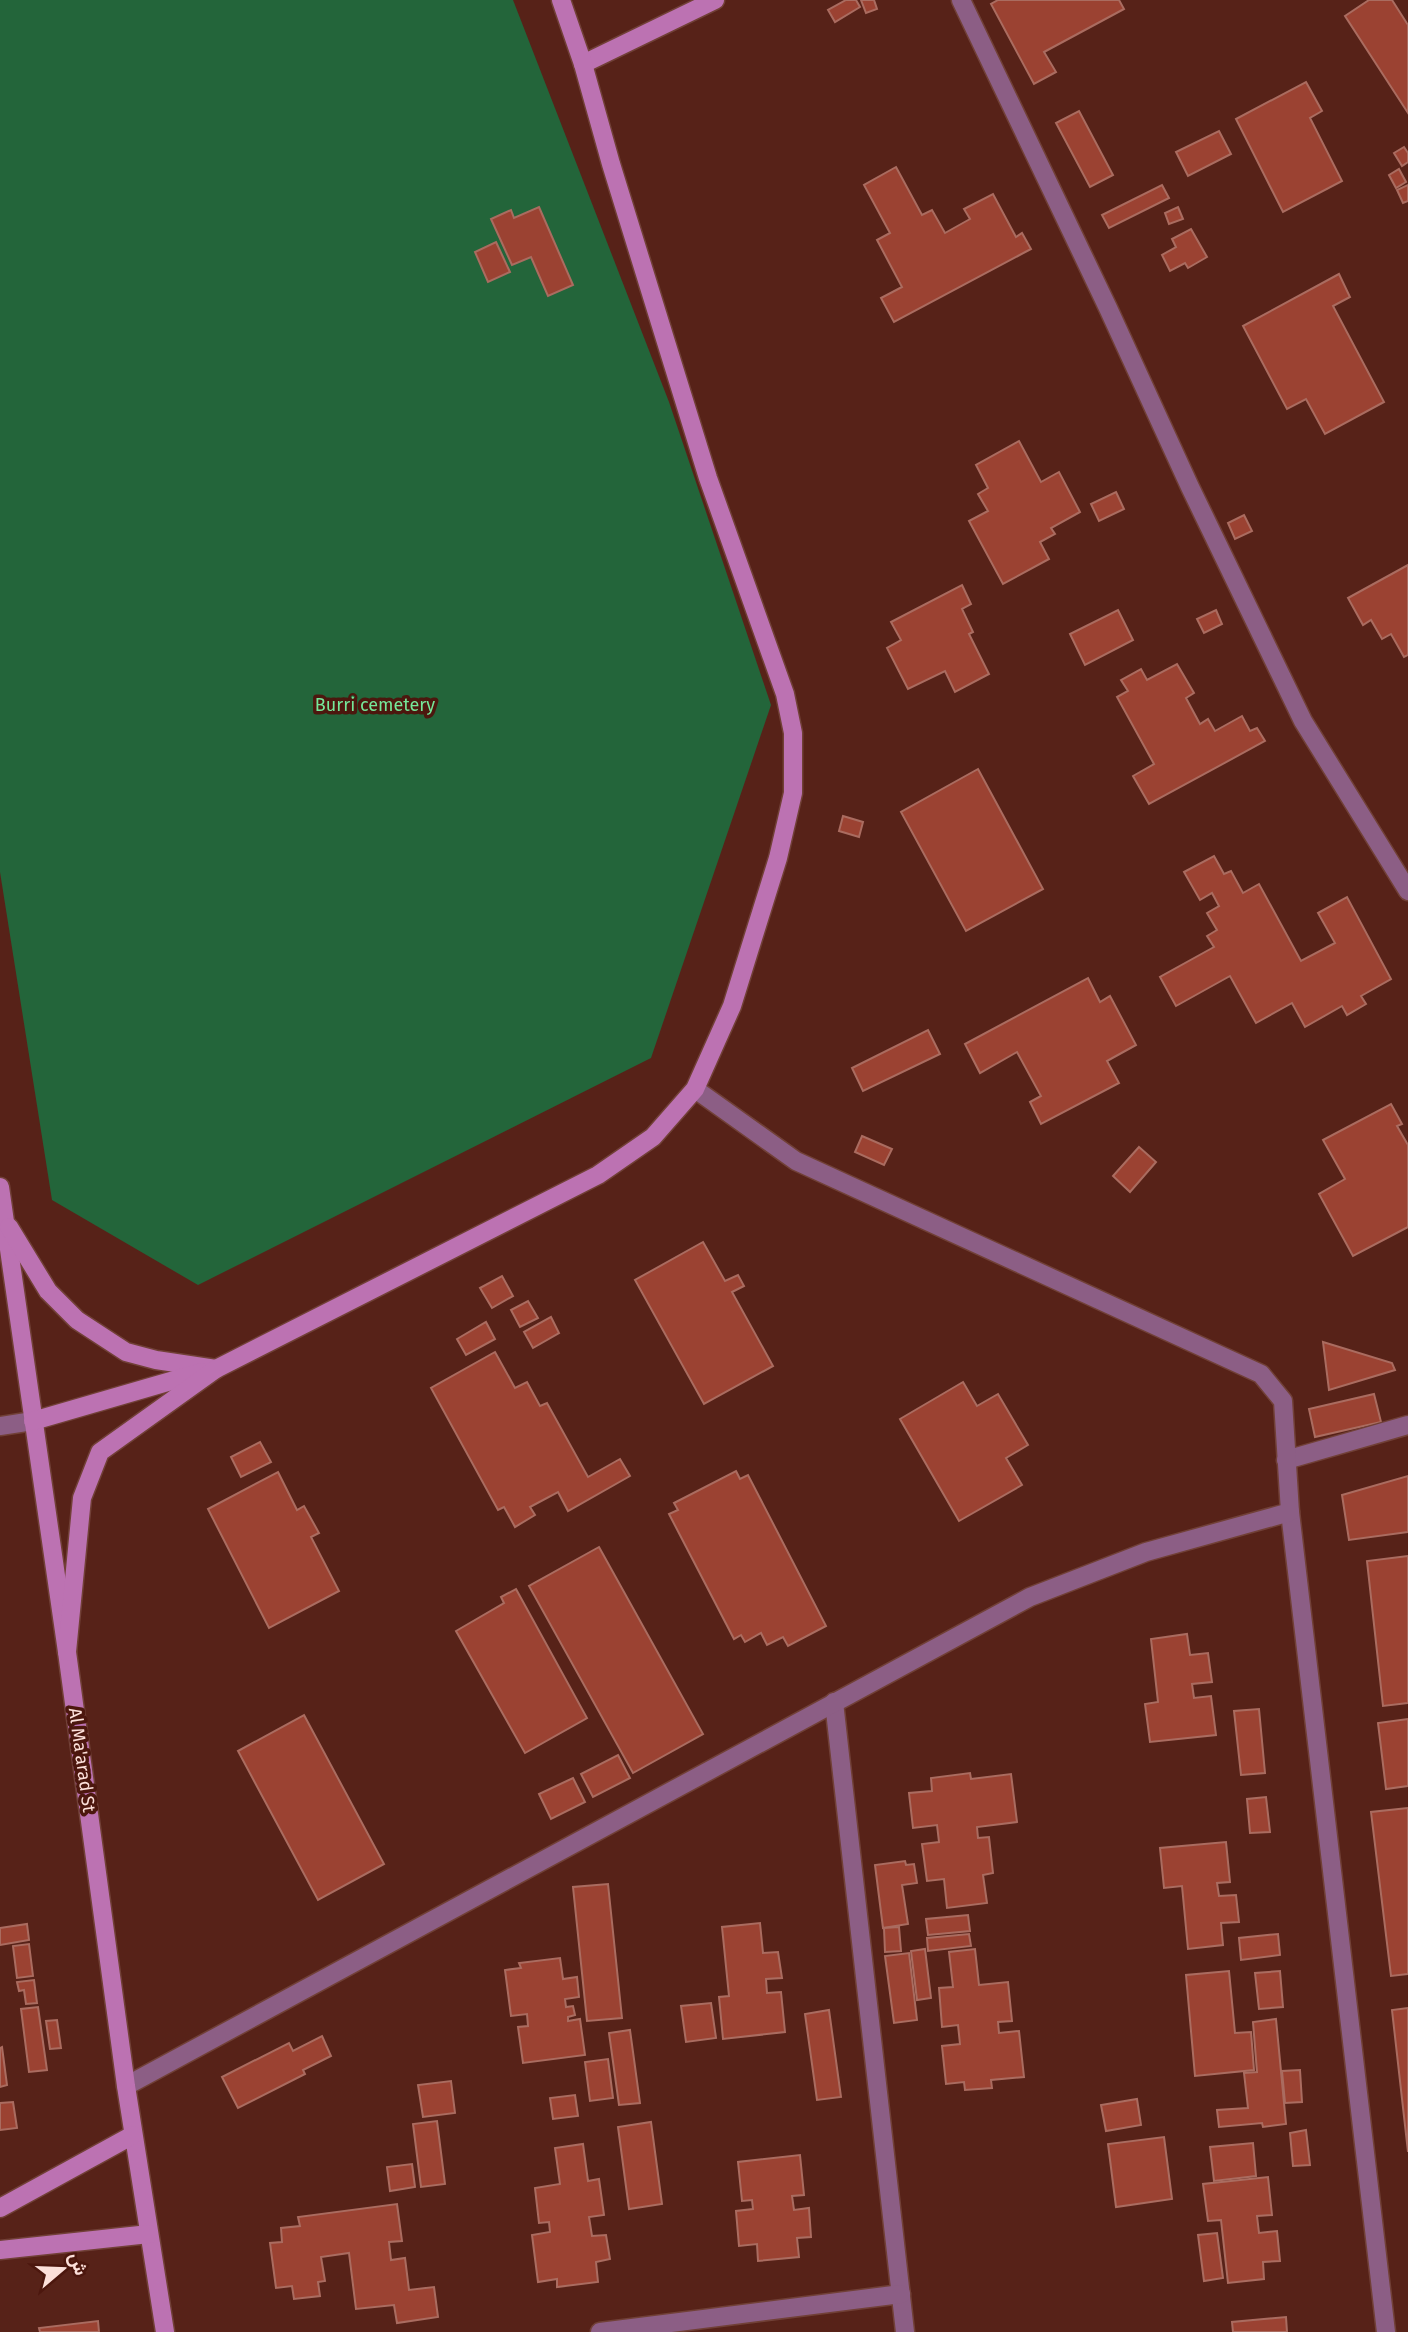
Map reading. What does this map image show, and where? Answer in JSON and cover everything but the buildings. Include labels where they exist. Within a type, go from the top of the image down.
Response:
[{"type":"street","points":[[67,1652],[82,1498],[100,1452],[216,1368],[598,1175],[653,1137],[695,1089],[732,1006],[778,858],[793,793],[793,733],[785,694],[708,478],[583,64],[561,0]]},
{"type":"street","points":[[583,64],[715,0]]},
{"type":"street","points":[[961,0],[1190,487],[1303,720],[1408,891]]},
{"type":"street","points":[[695,1089],[796,1161],[1261,1374],[1283,1401],[1290,1513],[1386,2332]]},
{"type":"street","name":"Al Ma'arad St","points":[[0,1187],[133,2135],[165,2332]]},
{"type":"street","points":[[3,1220],[48,1291],[77,1321],[126,1352],[156,1360],[216,1368]]},
{"type":"street","points":[[0,1426],[33,1421],[216,1368]]},
{"type":"street","points":[[1286,1460],[1408,1425]]},
{"type":"street","points":[[126,2086],[1030,1597],[1146,1552],[1290,1513]]},
{"type":"street","points":[[834,1702],[905,2332]]},
{"type":"street","points":[[0,2208],[133,2135]]},
{"type":"street","points":[[0,2250],[149,2234]]},
{"type":"street","points":[[600,2332],[901,2294]]},
{"type":"green space","name":"Burri cemetery","points":[[0,0],[513,0],[669,402],[771,705],[651,1058],[198,1285],[52,1200],[0,872]]}]
